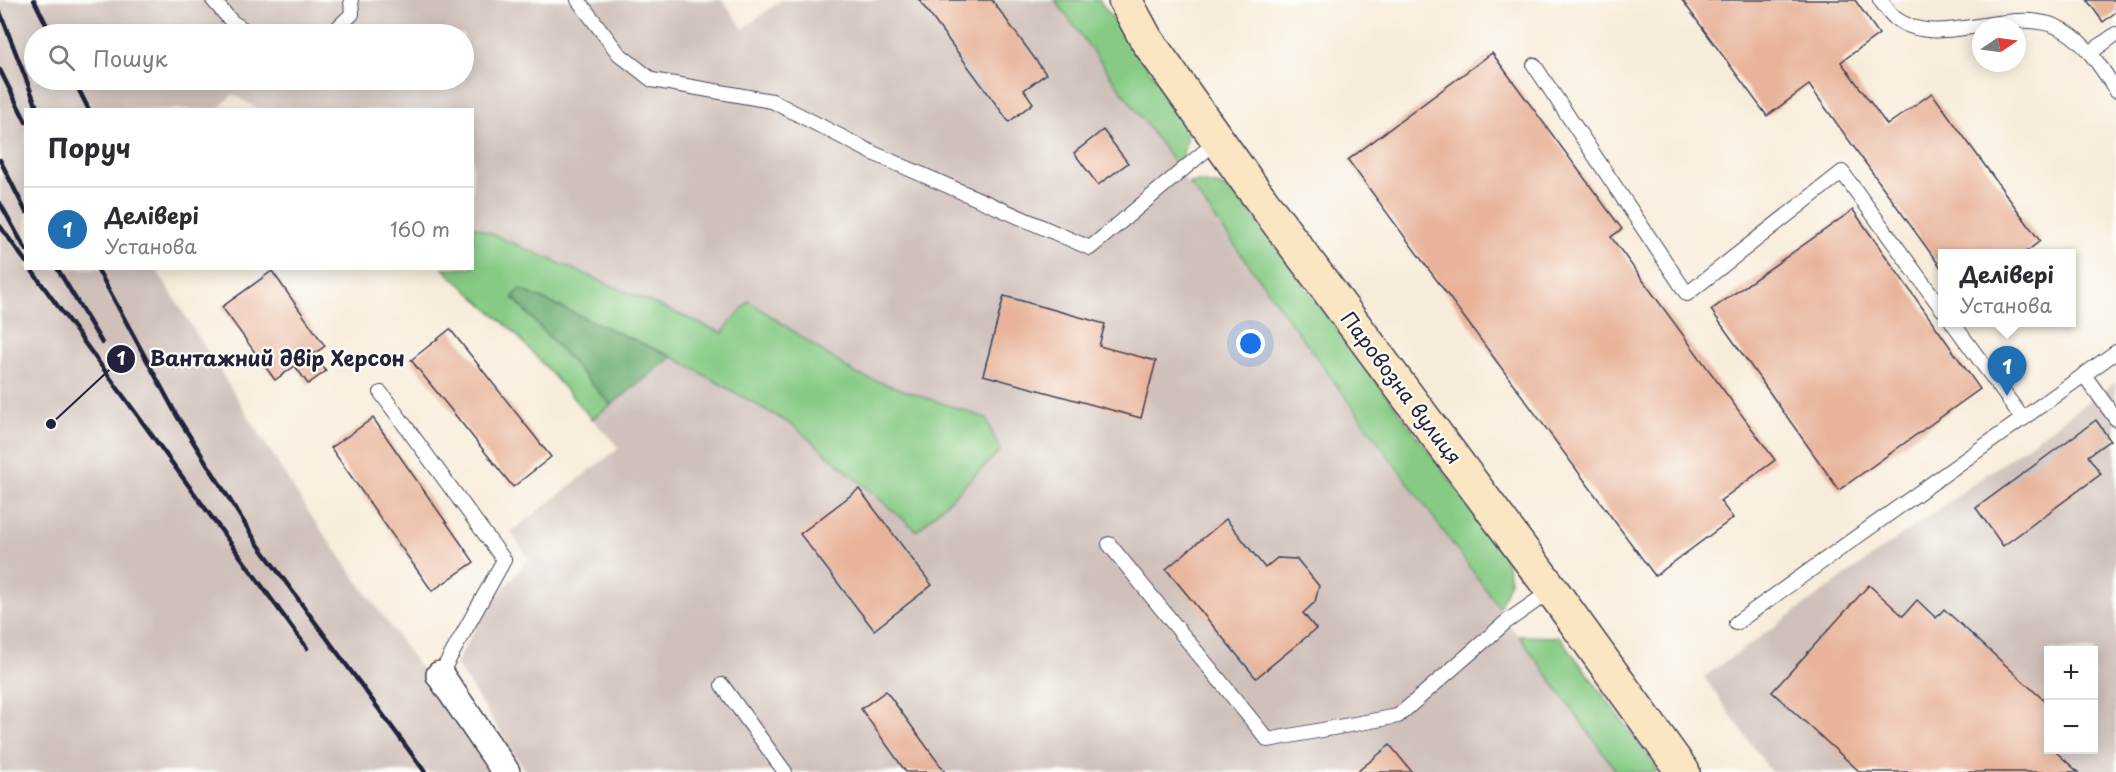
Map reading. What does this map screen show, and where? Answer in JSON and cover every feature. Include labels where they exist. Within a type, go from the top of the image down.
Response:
[{"type":"main road","name":"Паровозна вулиця","points":[[1125,0],[1146,39],[1218,140],[1552,590],[1683,772]]},
{"type":"street","points":[[440,675],[507,772]]},
{"type":"lane","points":[[213,0],[235,24]]},
{"type":"lane","points":[[342,24],[352,14],[351,0]]},
{"type":"lane","points":[[578,0],[619,54],[652,80],[772,101],[875,154],[1090,248],[1218,140]]},
{"type":"lane","points":[[1880,0],[1893,17],[1909,26],[1928,31],[2015,21],[2042,22],[2066,31],[2090,53],[2116,90]]},
{"type":"lane","points":[[2090,53],[2116,34]]},
{"type":"lane","points":[[1534,65],[1687,294],[1842,172],[1938,304]]},
{"type":"lane","points":[[1956,327],[2023,419]]},
{"type":"lane","points":[[1737,623],[2116,352]]},
{"type":"lane","points":[[2085,375],[2116,419]]},
{"type":"lane","points":[[381,393],[504,560],[440,675]]},
{"type":"lane","points":[[1109,544],[1268,740],[1398,716],[1506,622],[1552,590]]},
{"type":"lane","points":[[722,685],[785,772]]},
{"type":"shaded area","points":[[0,0],[723,0],[743,29],[781,0],[1054,0],[1617,772],[526,772],[456,664],[489,604],[529,559],[511,532],[619,448],[592,419],[673,357],[794,426],[917,530],[1000,451],[986,418],[856,374],[749,301],[722,333],[474,226],[474,108],[255,108],[233,94],[219,108],[24,108],[24,270],[157,270],[311,516],[495,772],[0,772]]},
{"type":"shaded area","points":[[2116,382],[2116,772],[1771,772],[1704,677]]},
{"type":"green space","points":[[1055,0],[1099,0],[1182,114],[1187,138],[1182,157],[1175,164]]},
{"type":"green space","points":[[1200,182],[1220,186],[1236,194],[1505,553],[1510,581],[1499,608],[1189,183]]},
{"type":"green space","points":[[474,226],[722,333],[749,301],[856,374],[986,418],[1000,451],[917,531],[794,426],[673,357],[520,290],[513,298],[611,405],[592,419],[514,332],[444,270],[474,270]]},
{"type":"green space","points":[[520,289],[673,357],[611,405],[513,297]]},
{"type":"green space","points":[[1519,636],[1560,637],[1660,772],[1617,772]]},
{"type":"building","points":[[919,0],[992,0],[1046,74],[1024,90],[1033,103],[1009,122]]},
{"type":"building","points":[[1682,0],[1855,0],[1879,34],[1841,62],[1887,125],[1932,93],[2040,241],[2030,249],[1938,249],[1938,263],[1809,85],[1767,116]]},
{"type":"building","points":[[2087,0],[2116,0],[2116,12],[2103,22]]},
{"type":"building","points":[[1492,53],[1622,229],[1611,237],[1775,460],[1720,501],[1733,518],[1655,576],[1348,160]]},
{"type":"building","points":[[1103,130],[1128,163],[1098,185],[1074,153]]},
{"type":"building","points":[[1853,210],[1980,389],[1839,490],[1711,310]]},
{"type":"building","points":[[272,271],[325,346],[314,354],[326,371],[308,384],[295,366],[275,380],[222,307]]},
{"type":"building","points":[[1004,296],[1105,324],[1099,346],[1156,361],[1141,418],[983,375]]},
{"type":"building","points":[[450,329],[551,457],[513,487],[411,360]]},
{"type":"building","points":[[373,418],[474,562],[432,591],[331,448]]},
{"type":"building","points":[[2096,420],[2110,440],[2088,456],[2101,474],[2003,546],[1976,508]]},
{"type":"building","points":[[859,489],[932,585],[874,630],[800,534]]},
{"type":"building","points":[[1226,519],[1265,568],[1277,558],[1297,559],[1319,586],[1315,602],[1303,613],[1316,629],[1256,678],[1166,569]]},
{"type":"building","points":[[1869,585],[1903,616],[1917,600],[1936,618],[1944,609],[2044,700],[2044,754],[2058,754],[2078,772],[1860,772],[1772,692]]},
{"type":"building","points":[[886,691],[945,772],[906,772],[861,709]]},
{"type":"building","points":[[1390,745],[1412,772],[1357,772]]},
{"type":"railway","points":[[34,0],[46,24]]},
{"type":"railway","points":[[0,12],[24,74]]},
{"type":"railway","points":[[0,70],[24,118]]},
{"type":"railway","points":[[30,90],[37,108]]},
{"type":"railway","points":[[79,90],[88,108]]},
{"type":"railway","points":[[0,160],[24,208]]},
{"type":"railway","points":[[0,203],[24,246]]},
{"type":"railway","points":[[0,226],[24,259]]},
{"type":"railway","points":[[31,270],[307,648]]},
{"type":"railway","points":[[58,270],[102,343]]},
{"type":"railway","points":[[98,270],[177,416],[257,543],[425,772]]},
{"type":"place","name":"Делівері","points":[[2007,396]]},
{"type":"place","name":"Вантажний двір Херсон","points":[[51,424]]}]
